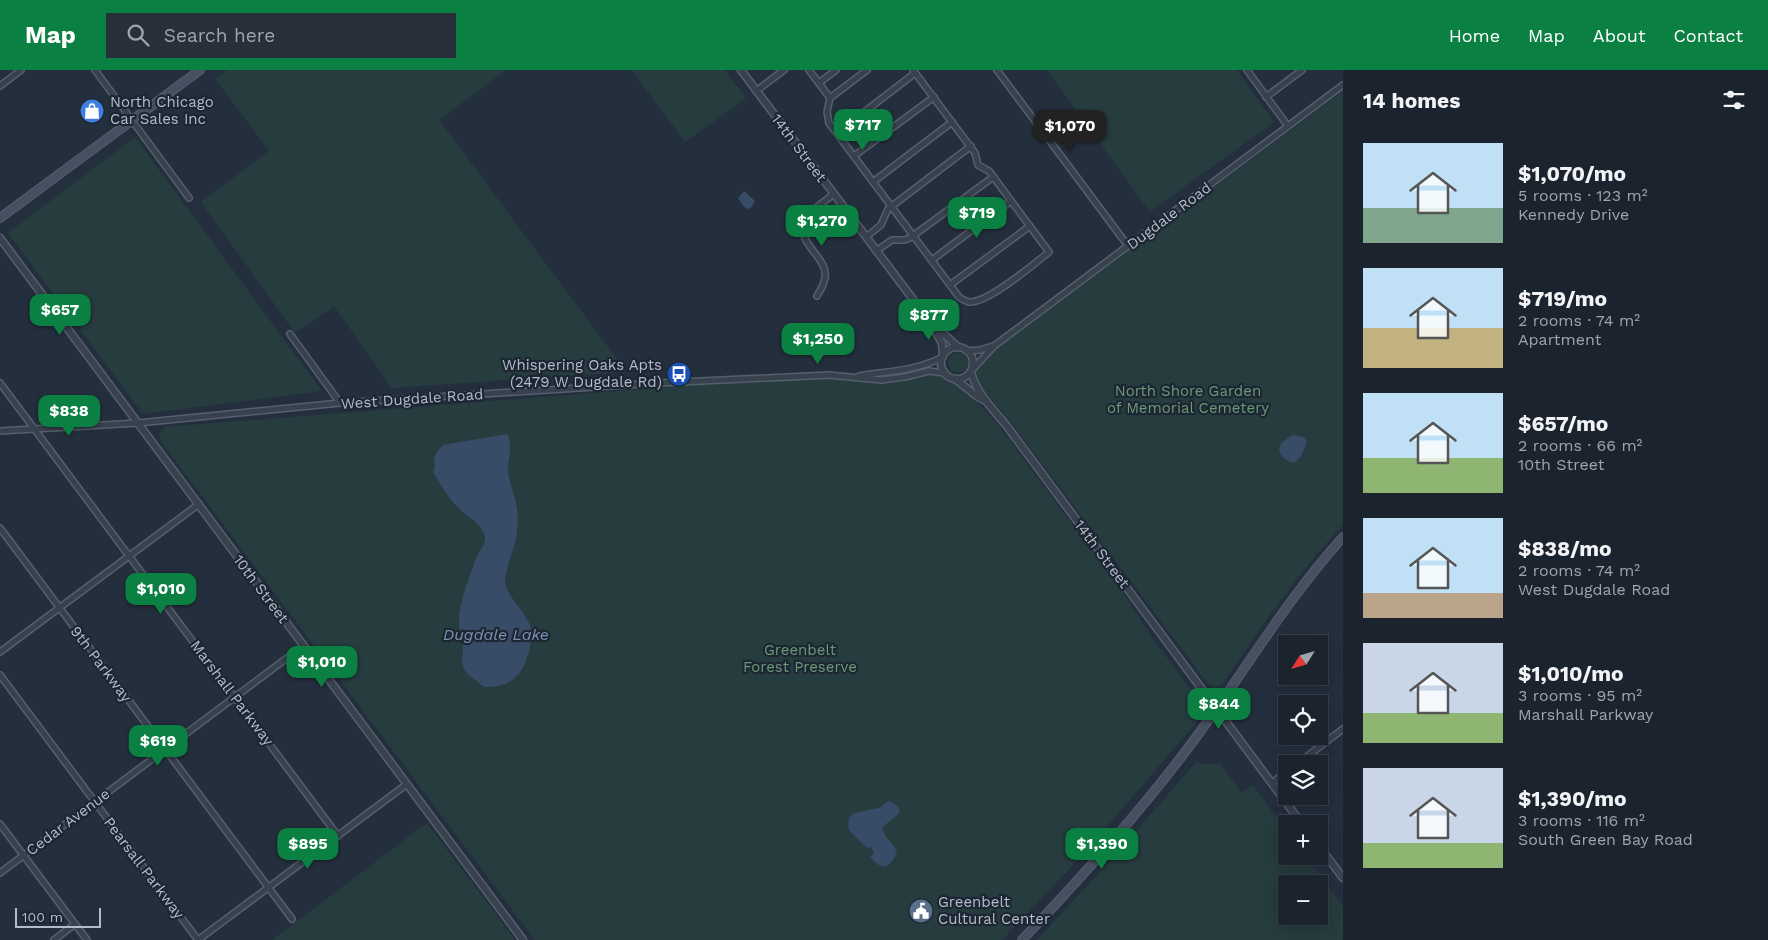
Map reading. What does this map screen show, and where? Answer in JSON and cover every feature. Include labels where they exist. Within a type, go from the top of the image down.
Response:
[{"type":"main road","points":[[0,218],[200,70]]},
{"type":"main road","points":[[1022,940],[1118,835],[1161,782],[1216,708],[1302,585],[1343,537]]},
{"type":"street","points":[[0,86],[21,70]]},
{"type":"street","points":[[95,70],[189,198]]},
{"type":"street","name":"14th Street","points":[[741,70],[930,322],[942,343],[943,356]]},
{"type":"street","points":[[756,91],[784,70]]},
{"type":"street","points":[[809,70],[830,98],[828,119],[837,133],[963,300],[969,302],[980,300],[995,292],[1049,252],[993,177],[978,164],[971,146],[914,71],[837,133]]},
{"type":"street","points":[[819,83],[836,70]]},
{"type":"street","points":[[830,98],[867,70]]},
{"type":"street","points":[[997,70],[1128,246]]},
{"type":"street","points":[[1247,70],[1288,126]]},
{"type":"street","points":[[1266,96],[1302,70]]},
{"type":"street","name":"Dugdale Road","points":[[994,346],[1343,85]]},
{"type":"street","points":[[854,156],[934,97]]},
{"type":"street","points":[[873,182],[952,122]]},
{"type":"street","points":[[866,238],[881,226],[886,211],[891,206],[971,146]]},
{"type":"street","points":[[876,251],[892,240],[904,240],[914,236],[993,177]]},
{"type":"street","points":[[817,296],[824,283],[825,271],[804,237],[804,225],[813,211],[833,194]]},
{"type":"street","points":[[932,260],[1011,201]]},
{"type":"street","points":[[950,285],[1030,226]]},
{"type":"street","name":"10th Street","points":[[0,238],[523,940]]},
{"type":"street","name":"14th Street","points":[[930,322],[958,347]]},
{"type":"street","points":[[290,334],[340,403]]},
{"type":"street","points":[[854,376],[909,369],[926,364],[943,356],[950,349],[958,347],[968,351],[994,346]]},
{"type":"street","points":[[854,376],[882,380],[929,371],[944,373],[955,380],[964,378],[994,346]]},
{"type":"street","points":[[968,351],[973,359],[972,370]]},
{"type":"street","points":[[943,356],[941,364],[944,373]]},
{"type":"street","name":"14th Street","points":[[972,370],[974,383],[986,401],[1295,815]]},
{"type":"street","name":"West Dugdale Road","points":[[0,430],[138,422],[340,403],[698,381],[829,375],[854,376]]},
{"type":"street","name":"14th Street","points":[[955,380],[986,401]]},
{"type":"street","name":"Marshall Parkway","points":[[0,383],[338,836]]},
{"type":"street","points":[[0,652],[199,504]]},
{"type":"street","name":"9th Parkway","points":[[0,528],[292,919]]},
{"type":"street","name":"Cedar Avenue","points":[[0,873],[304,646]]},
{"type":"street","name":"Pearsall Parkway","points":[[0,675],[198,940]]},
{"type":"street","points":[[1309,755],[1342,730]]},
{"type":"street","points":[[1272,783],[1278,778]]},
{"type":"street","points":[[198,940],[407,784]]},
{"type":"street","points":[[0,824],[87,940]]},
{"type":"street","points":[[1328,858],[1343,878]]},
{"type":"street","points":[[54,940],[75,924]]},
{"type":"green space","points":[[227,70],[506,70],[439,120],[620,363],[622,372],[392,388],[334,306],[295,333],[201,202],[269,151],[215,79]]},
{"type":"green space","points":[[632,70],[725,70],[746,98],[685,142]]},
{"type":"green space","points":[[1047,70],[1237,70],[1274,122],[1150,212]]},
{"type":"green space","name":"North Shore Garden of Memorial Cemetery","points":[[1343,91],[1343,525],[1279,602],[1222,685],[1214,688],[1208,684],[1004,413],[981,388],[976,372],[988,355]]},
{"type":"green space","points":[[135,137],[322,391],[143,414],[8,233]]},
{"type":"green space","points":[[958,353],[965,356],[968,363],[965,370],[958,373],[951,370],[948,363],[951,356]]},
{"type":"green space","name":"Greenbelt Forest Preserve","points":[[935,373],[944,376],[967,392],[996,422],[1126,597],[1153,639],[1201,703],[1200,718],[1088,849],[1002,940],[535,940],[162,443],[159,434],[165,427],[793,377],[900,382]]},
{"type":"green space","points":[[1195,763],[1220,764],[1242,793],[1253,785],[1278,819],[1278,865],[1313,865],[1320,875],[1278,875],[1278,925],[1328,925],[1328,886],[1343,906],[1343,940],[1037,940],[1120,850]]},
{"type":"green space","points":[[427,823],[515,940],[272,940]]},
{"type":"water","points":[[744,191],[755,201],[751,208],[748,209],[744,207],[738,198]]},
{"type":"water","name":"Dugdale Lake","points":[[507,434],[510,446],[508,472],[516,503],[518,520],[505,583],[509,593],[529,622],[532,637],[529,651],[519,673],[509,682],[502,685],[484,687],[468,674],[463,666],[463,643],[459,629],[459,617],[464,592],[485,537],[483,530],[478,524],[460,510],[443,489],[433,472],[435,468],[434,461],[435,455],[443,445]]},
{"type":"water","points":[[1293,435],[1304,437],[1307,442],[1301,456],[1294,463],[1284,458],[1279,448],[1282,442]]},
{"type":"water","points":[[889,801],[899,808],[899,812],[882,828],[886,837],[897,850],[890,864],[882,866],[878,865],[870,856],[874,854],[871,847],[867,848],[848,827],[849,818],[854,813],[879,808]]},
{"type":"place","name":"North Chicago Car Sales Inc","points":[[92,111]]},
{"type":"place","name":"Whispering Oaks Apts (2479 W Dugdale Rd)","points":[[679,374]]},
{"type":"place","name":"Greenbelt Cultural Center","points":[[921,911]]}]
